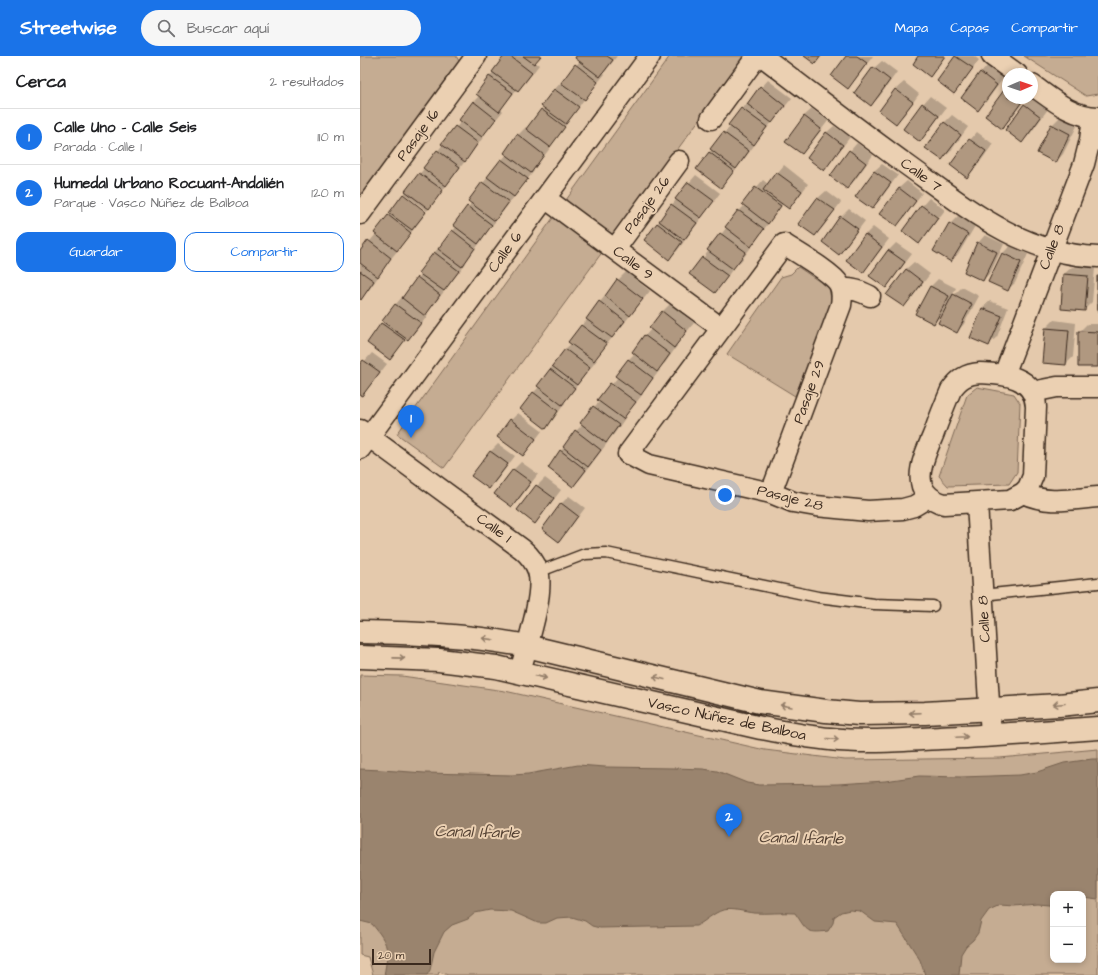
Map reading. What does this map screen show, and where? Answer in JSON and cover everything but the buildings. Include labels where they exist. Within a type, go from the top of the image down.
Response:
[{"type":"street","name":"Pasaje 16","points":[[360,214],[476,56]]},
{"type":"street","name":"Calle 6","points":[[363,438],[545,198],[650,56]]},
{"type":"street","points":[[711,119],[757,56]]},
{"type":"street","name":"Calle 7","points":[[762,56],[892,154],[983,219],[1028,242],[1072,254],[1098,257]]},
{"type":"street","points":[[992,56],[1009,68]]},
{"type":"street","name":"Calle 8","points":[[1004,375],[1088,152],[1096,117],[1069,110],[1038,88]]},
{"type":"street","name":"Pasaje 26","points":[[615,249],[679,161]]},
{"type":"street","name":"Calle 9","points":[[545,198],[721,328]]},
{"type":"street","points":[[721,328],[784,244],[834,278],[841,289],[849,288],[870,296]]},
{"type":"street","name":"Pasaje 29","points":[[771,493],[840,305],[842,297],[841,289]]},
{"type":"street","name":"Pasaje 28","points":[[721,328],[628,454],[649,465],[771,493],[794,502],[839,509],[868,511],[903,509],[914,506],[929,497]]},
{"type":"street","points":[[980,373],[1004,375],[1024,382],[1032,392],[1035,399],[1036,408],[1034,469],[1031,482],[1024,493],[1010,500],[944,504],[929,497],[924,490],[921,481],[921,466],[951,390],[956,382],[971,374],[980,373]]},
{"type":"street","points":[[1032,392],[1057,387],[1098,387]]},
{"type":"street","name":"Calle 1","points":[[363,438],[522,549],[529,556],[538,572],[540,588],[520,672]]},
{"type":"street","points":[[1024,493],[1050,501],[1098,497]]},
{"type":"street","name":"Calle 8","points":[[977,502],[991,736]]},
{"type":"street","name":"Vasco Núñez de Balboa","points":[[360,632],[449,634],[502,641],[753,700],[794,708],[866,714],[918,713],[1098,701]]},
{"type":"street","name":"Vasco Núñez de Balboa","points":[[360,658],[439,660],[472,663],[520,672],[795,735],[830,740],[896,741],[1098,728]]},
{"type":"lane","points":[[538,572],[581,556],[595,553],[606,553],[818,597],[874,604],[934,606]]},
{"type":"lane","points":[[982,595],[1098,583]]},
{"type":"shaded area","points":[[360,56],[456,56],[459,61],[360,198]]},
{"type":"shaded area","points":[[670,56],[746,56],[444,468],[397,434]]},
{"type":"shaded area","points":[[1024,56],[1098,56],[1098,94],[1086,96]]},
{"type":"shaded area","points":[[798,267],[829,288],[832,304],[795,396],[727,354],[781,277],[791,274]]},
{"type":"shaded area","points":[[977,387],[1014,394],[1020,403],[1017,472],[1009,484],[948,486],[939,476],[967,395]]},
{"type":"shaded area","points":[[360,675],[402,676],[505,691],[765,750],[845,760],[1000,758],[1098,749],[1098,975],[448,975],[439,972],[438,975],[373,975],[368,957],[360,955]]},
{"type":"water","name":"Canal Ifarle","points":[[1098,759],[1098,899],[1086,897],[1086,891],[1050,891],[1050,906],[1037,904],[1014,906],[1000,905],[989,910],[981,921],[978,933],[961,954],[959,975],[925,975],[920,960],[897,924],[875,922],[860,911],[850,910],[841,912],[834,917],[833,923],[828,931],[815,932],[807,930],[795,913],[754,913],[723,910],[696,926],[600,928],[572,917],[557,918],[546,923],[538,923],[511,911],[490,910],[475,913],[468,919],[452,925],[444,932],[434,952],[430,970],[427,975],[384,975],[387,959],[385,942],[372,924],[360,921],[360,769],[425,773],[512,775],[528,774],[578,765],[703,769],[717,771],[747,783],[759,785],[838,784],[885,781],[919,776],[961,777],[1020,775],[1037,772],[1064,763]]},
{"type":"place","name":"Calle Uno - Calle Seis","points":[[411,438]]},
{"type":"place","name":"Humedal Urbano Rocuant-Andalién","points":[[729,837]]}]
